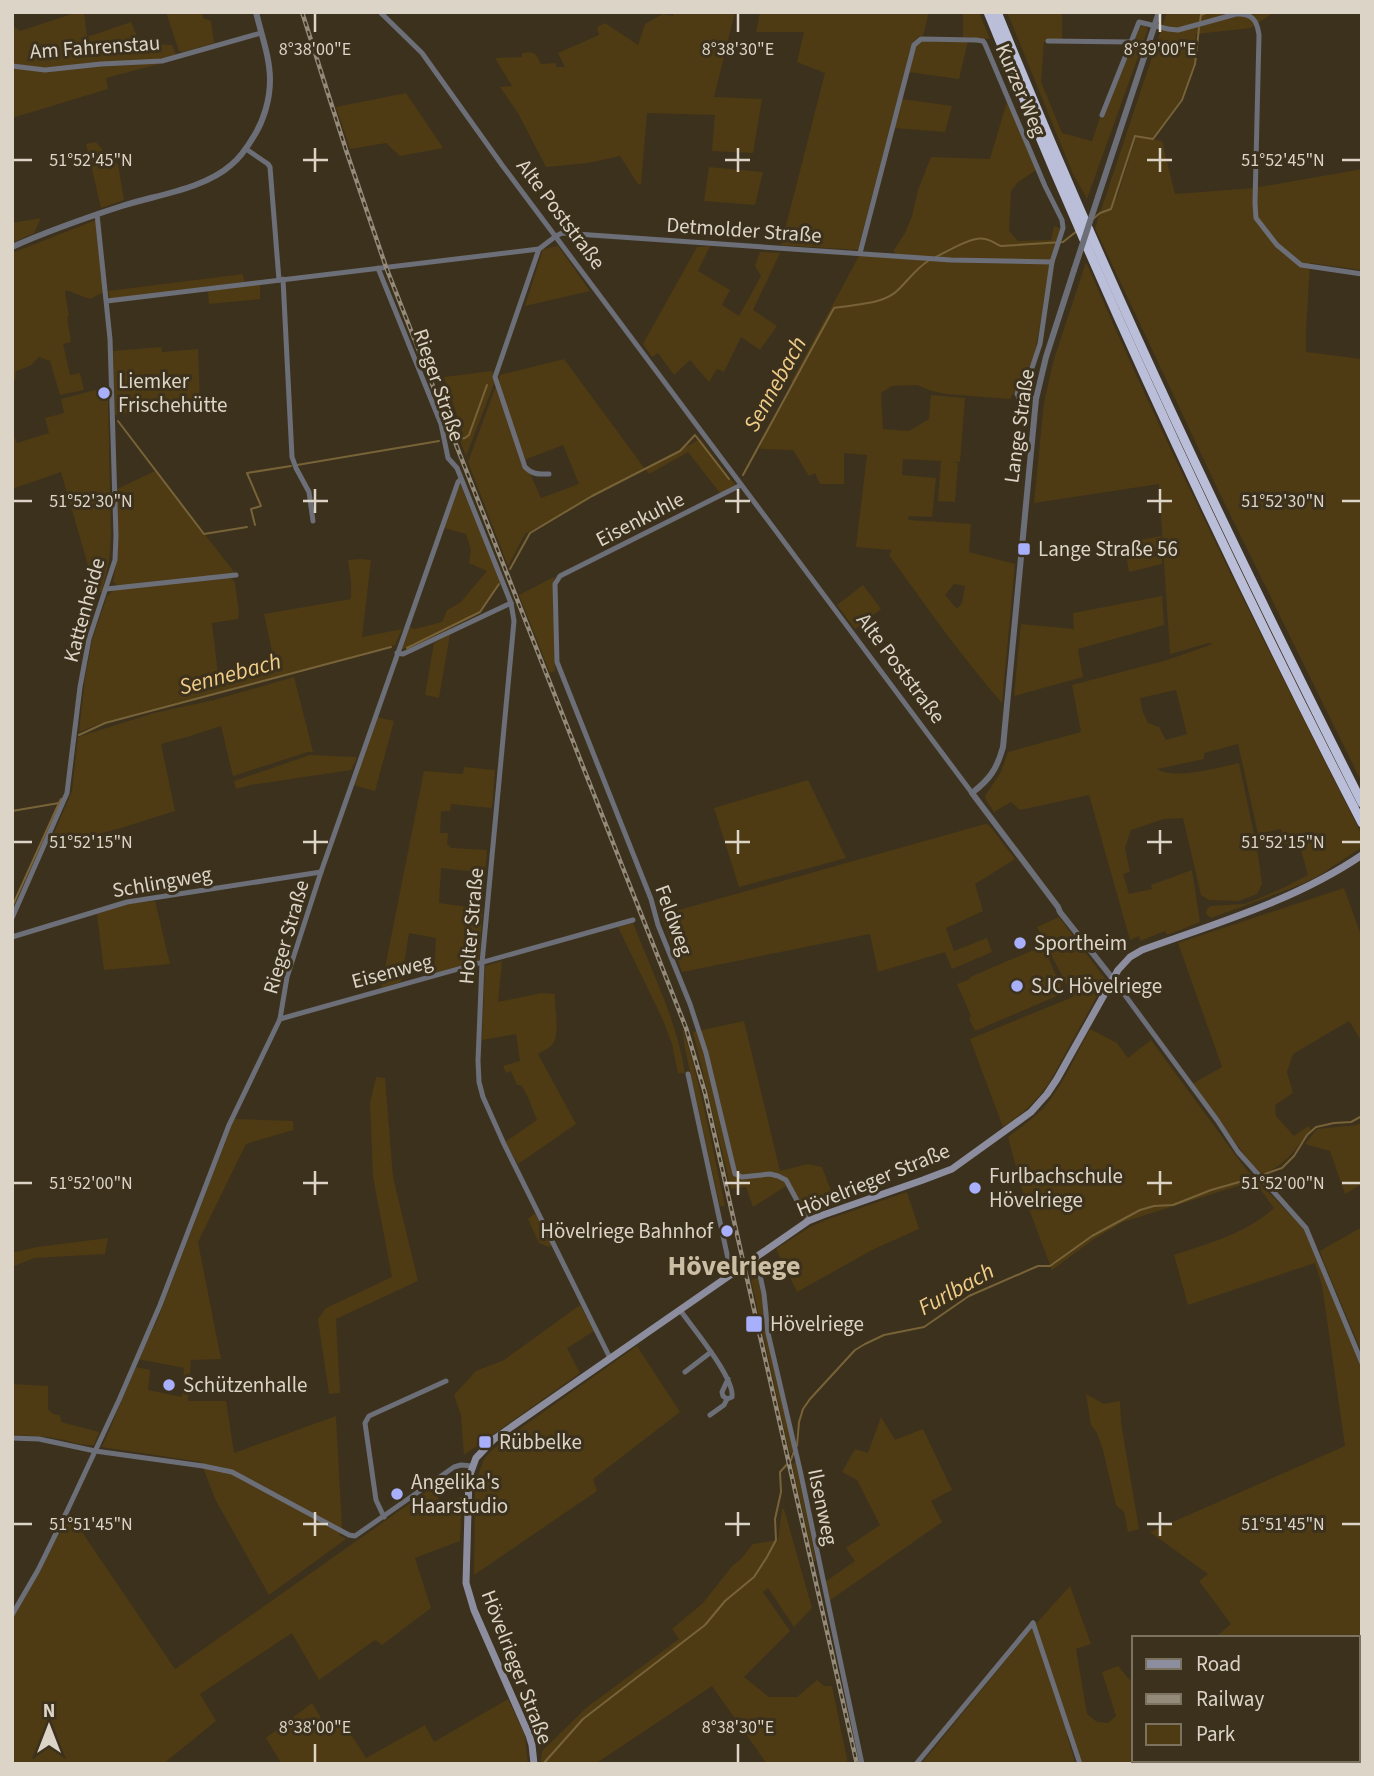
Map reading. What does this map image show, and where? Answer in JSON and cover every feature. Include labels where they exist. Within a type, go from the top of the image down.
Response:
[{"type":"highway","points":[[988,12],[1083,228],[1287,656],[1362,803]]},
{"type":"highway","points":[[997,12],[1123,330],[1282,665],[1362,822]]},
{"type":"main road","name":"Hövelrieger Straße","points":[[534,1764],[529,1735],[474,1609],[466,1583],[467,1490],[472,1466],[481,1451],[494,1439],[808,1221],[943,1173],[963,1162],[1031,1112],[1057,1079],[1113,979],[1126,961],[1142,950],[1280,899],[1323,879],[1360,857]]},
{"type":"street","points":[[12,247],[97,214],[195,184],[230,166],[246,149],[258,130],[268,94],[268,62],[256,12]]},
{"type":"street","name":"Alte Poststraße","points":[[380,12],[422,53],[741,485],[1113,979],[1238,1152],[1306,1228],[1362,1363]]},
{"type":"street","points":[[1102,115],[1142,12]]},
{"type":"street","name":"Lange Straße","points":[[972,793],[991,777],[1003,747],[1036,399],[1046,357],[1160,12]]},
{"type":"street","points":[[1139,22],[1178,30],[1230,15],[1242,13],[1251,16],[1258,24],[1259,35],[1256,218],[1277,245],[1301,265],[1362,274]]},
{"type":"street","name":"Am Fahrenstau","points":[[12,66],[45,70],[162,61],[261,33]]},
{"type":"street","name":"Kurzer Weg","points":[[860,253],[914,45],[921,39],[976,40],[983,41],[1062,220],[1063,228],[1052,262]]},
{"type":"street","points":[[1048,41],[1130,42]]},
{"type":"street","points":[[246,149],[270,167],[281,279],[292,457],[309,492],[313,521]]},
{"type":"street","name":"Kattenheide","points":[[12,918],[67,793],[80,687],[89,639],[115,560],[107,301],[97,214]]},
{"type":"street","name":"Detmolder Straße","points":[[556,236],[562,233],[951,260],[1052,262]]},
{"type":"street","points":[[107,301],[539,249],[556,236]]},
{"type":"street","points":[[539,249],[495,377],[525,467],[530,472],[549,474]]},
{"type":"street","points":[[1036,399],[1018,398],[1017,394],[1020,385],[1028,377],[1040,344],[1052,262]]},
{"type":"street","name":"Rieger Straße","points":[[12,1615],[43,1559],[160,1305],[229,1125],[280,1018],[287,977],[321,872],[457,482],[461,478],[448,458],[441,424],[378,268]]},
{"type":"street","name":"Holter Straße","points":[[461,478],[511,603],[514,621],[482,963],[479,1082],[483,1097],[510,1156],[609,1359]]},
{"type":"street","name":"Eisenkuhle","points":[[555,584],[560,576],[741,485]]},
{"type":"street","points":[[106,589],[236,575]]},
{"type":"street","name":"Feldweg","points":[[555,584],[556,662],[690,1004],[713,1080],[735,1174],[742,1177],[770,1174],[786,1180],[808,1221]]},
{"type":"street","points":[[397,653],[403,654],[511,603]]},
{"type":"street","name":"Schlingweg","points":[[12,937],[127,902],[321,872]]},
{"type":"street","name":"Eisenweg","points":[[280,1018],[633,920]]},
{"type":"street","points":[[688,1074],[733,1272]]},
{"type":"street","name":"Ilsenweg","points":[[754,1258],[757,1261],[768,1333],[862,1764]]},
{"type":"street","points":[[680,1310],[711,1352],[728,1379],[733,1393],[724,1405],[710,1415]]},
{"type":"street","points":[[685,1372],[711,1352]]},
{"type":"street","points":[[384,1517],[376,1500],[366,1419],[446,1381]]},
{"type":"street","points":[[12,1438],[39,1438],[94,1451],[232,1472],[355,1536],[454,1467],[465,1464],[472,1466]]},
{"type":"street","points":[[916,1764],[1034,1623],[1080,1764]]},
{"type":"green space","points":[[84,12],[87,37],[131,22],[140,43],[172,45],[176,55],[159,64],[106,78],[108,89],[12,118],[12,25],[20,31]]},
{"type":"green space","points":[[166,12],[202,12],[203,18],[211,21],[214,43],[179,51]]},
{"type":"green space","points":[[674,12],[735,12],[714,97],[762,99],[753,153],[712,151],[715,115],[647,113],[641,184],[638,184],[620,156],[588,163],[546,167],[518,113],[500,87],[512,86],[495,58],[522,57],[522,53],[532,53],[541,64],[556,63],[556,67],[565,67],[558,53],[599,35],[597,27],[605,23],[638,45],[645,24],[663,14],[673,16]]},
{"type":"green space","points":[[760,12],[929,12],[923,36],[912,43],[858,250],[781,245],[825,73],[797,62],[804,32],[756,32]]},
{"type":"green space","points":[[963,12],[979,12],[990,39],[963,37]]},
{"type":"green space","points":[[1007,12],[1062,12],[1062,43],[1044,42],[1041,82],[1062,133],[1092,141],[1140,26],[1148,29],[1087,199],[1073,174]]},
{"type":"green space","points":[[1167,12],[1274,12],[1251,28],[1196,34],[1194,64],[1181,99],[1153,138],[1135,135],[1115,197],[1136,137],[1162,141],[1175,194],[1254,188],[1362,169],[1362,270],[1310,263],[1306,352],[1362,359],[1362,783],[1220,494],[1095,228]]},
{"type":"green space","points":[[921,41],[968,41],[959,79],[908,72],[915,47]]},
{"type":"green space","points":[[406,93],[443,148],[400,156],[386,143],[350,149],[336,107]]},
{"type":"green space","points":[[902,99],[952,106],[945,132],[894,128]]},
{"type":"green space","points":[[1007,101],[1036,170],[1018,182],[1011,191],[1009,231],[1018,241],[1051,240],[1054,226],[1060,228],[1049,271],[1033,365],[1010,399],[946,394],[917,385],[892,386],[881,393],[883,429],[909,431],[929,419],[931,395],[965,398],[960,462],[953,462],[958,463],[955,502],[938,501],[941,461],[903,459],[902,475],[936,478],[932,517],[909,516],[908,520],[971,524],[969,552],[1015,564],[1002,703],[958,649],[889,555],[892,550],[856,547],[867,455],[844,453],[844,484],[820,484],[815,473],[809,476],[793,450],[761,449],[760,445],[859,256],[892,257],[895,252],[893,251],[912,216],[918,190],[931,157],[990,159]],"holes":[[[954,584],[965,586],[962,603],[957,609],[945,595]]]},
{"type":"green space","points":[[96,142],[112,162],[118,164],[124,200],[101,208],[86,144]]},
{"type":"green space","points":[[709,167],[763,172],[755,205],[704,201]]},
{"type":"green space","points":[[41,218],[34,233],[12,243],[12,223]]},
{"type":"green space","points":[[96,220],[104,292],[90,299],[66,290],[65,293],[71,342],[63,344],[70,375],[80,373],[84,390],[60,395],[50,361],[39,357],[30,366],[16,371],[15,380],[12,381],[12,253]]},
{"type":"green space","points":[[558,246],[590,291],[525,306],[543,249]]},
{"type":"green space","points":[[710,246],[698,271],[730,290],[722,305],[739,316],[761,276],[755,266],[760,252],[780,253],[753,310],[777,326],[760,350],[741,337],[724,372],[717,369],[709,382],[690,360],[674,375],[658,353],[652,357],[643,344],[697,247]]},
{"type":"green space","points":[[1086,262],[1185,479],[1362,835],[1362,847],[1320,875],[1211,918],[1206,914],[1210,906],[1245,904],[1308,875],[1299,843],[1284,844],[1281,829],[1258,834],[1238,744],[1204,753],[1204,759],[1157,769],[1185,773],[1239,763],[1262,884],[1257,894],[1239,901],[1209,900],[1201,895],[1183,818],[1164,819],[1131,830],[1125,848],[1130,872],[1123,874],[1129,894],[1152,889],[1151,885],[1192,870],[1200,922],[1167,935],[1165,931],[1140,941],[1139,936],[1130,940],[1089,795],[1020,810],[1011,802],[994,812],[985,796],[1001,772],[1008,752],[1081,732],[1072,685],[1167,660],[1213,644],[1170,654],[1159,484],[1034,503],[1044,402],[1054,359]],"holes":[[[1176,690],[1187,734],[1166,740],[1159,727],[1148,723],[1140,698]]]},
{"type":"green space","points":[[243,274],[244,282],[110,299],[108,291]]},
{"type":"green space","points":[[260,284],[260,299],[209,304],[208,291]]},
{"type":"green space","points":[[161,347],[162,352],[198,349],[200,406],[115,415],[113,351]]},
{"type":"green space","points":[[564,359],[645,469],[525,534],[508,566],[468,462],[500,375]],"holes":[[[563,445],[579,484],[541,498],[524,460]]]},
{"type":"green space","points":[[492,371],[495,381],[466,456],[460,440],[463,433],[444,377]]},
{"type":"green space","points":[[99,389],[101,397],[108,397],[111,536],[102,592],[96,593],[61,472],[12,489],[12,436],[17,443],[49,433],[45,418],[64,413],[61,399]]},
{"type":"green space","points":[[700,439],[735,485],[720,493],[688,452],[649,474],[645,469]]},
{"type":"green space","points":[[155,471],[235,573],[118,586],[113,581],[118,555],[117,489]]},
{"type":"green space","points":[[459,486],[501,581],[479,612],[401,650],[409,627],[415,629],[442,622],[447,610],[460,603],[487,571],[469,563],[471,550],[466,534],[444,528]]},
{"type":"green space","points":[[1161,536],[1162,564],[1129,572],[1124,543]]},
{"type":"green space","points":[[348,560],[371,560],[362,637],[402,629],[395,645],[104,722],[79,732],[92,640],[107,596],[114,590],[227,577],[232,579],[235,583],[238,619],[212,623],[218,674],[274,660],[264,614],[351,599]]},
{"type":"green space","points":[[554,577],[555,671],[550,673],[519,595]]},
{"type":"green space","points":[[863,585],[881,609],[855,629],[837,605]]},
{"type":"green space","points":[[1162,596],[1164,625],[1078,649],[1083,677],[1014,696],[1021,624],[1074,629],[1073,613]]},
{"type":"green space","points":[[450,634],[439,698],[425,695],[434,643]]},
{"type":"green space","points":[[294,677],[313,752],[233,776],[221,726],[161,744],[175,811],[121,828],[49,845],[72,791],[78,737],[154,713],[214,700]]},
{"type":"green space","points":[[377,717],[394,721],[375,791],[353,785]]},
{"type":"green space","points":[[310,755],[357,758],[351,770],[236,789],[234,781]]},
{"type":"green space","points":[[464,767],[495,770],[492,808],[451,804],[450,811],[441,811],[440,833],[448,833],[447,844],[451,848],[487,850],[485,873],[441,868],[439,903],[483,909],[478,962],[434,974],[436,938],[409,933],[401,982],[381,988],[424,771],[463,774]]},
{"type":"green space","points":[[808,780],[846,858],[739,887],[714,808]]},
{"type":"green space","points":[[989,825],[1015,859],[975,884],[983,911],[946,928],[954,951],[987,938],[992,952],[952,969],[945,952],[878,972],[870,934],[682,972],[661,915]]},
{"type":"green space","points":[[1344,888],[1362,938],[1362,1042],[1349,1021],[1293,1054],[1287,1072],[1293,1093],[1275,1105],[1276,1116],[1294,1136],[1308,1126],[1311,1129],[1284,1161],[1262,1175],[1192,1084],[1222,1067],[1178,943]]},
{"type":"green space","points":[[155,901],[170,964],[104,970],[97,914],[128,904]]},
{"type":"green space","points":[[1059,917],[1106,980],[1049,1083],[1028,1107],[1003,1127],[970,1039],[1073,997],[1037,927]]},
{"type":"green space","points":[[633,923],[670,1016],[685,1073],[678,1073],[672,1044],[663,1020],[618,927]]},
{"type":"green space","name":"SJC Hövelriege","points":[[1043,946],[1064,993],[975,1031],[957,984]]},
{"type":"green space","points":[[502,961],[498,1002],[541,993],[555,994],[555,1040],[538,1054],[576,1124],[518,1164],[505,1142],[537,1120],[521,1085],[517,1085],[511,1071],[506,1073],[503,1066],[520,1061],[516,1034],[482,1040],[485,966]]},
{"type":"green space","points":[[744,1021],[780,1171],[808,1164],[822,1167],[836,1204],[805,1220],[786,1186],[753,1207],[746,1187],[731,1189],[693,1032]]},
{"type":"green space","points":[[682,1026],[701,1093],[725,1206],[720,1206]]},
{"type":"green space","points":[[1090,1029],[1117,1043],[1128,1058],[1151,1040],[1245,1168],[1304,1229],[1362,1365],[1362,1732],[1360,1636],[1217,1636],[1231,1624],[1199,1581],[1208,1574],[1150,1532],[1345,1446],[1322,1285],[1315,1263],[1188,1305],[1174,1255],[1239,1231],[1274,1208],[1254,1181],[1123,1222],[1094,1239],[1052,1270],[1023,1193],[1008,1137],[1046,1105]]},
{"type":"green space","points":[[376,1077],[385,1078],[393,1177],[418,1281],[336,1319],[340,1393],[329,1394],[318,1319],[326,1308],[392,1277],[373,1177],[370,1103]]},
{"type":"green space","points":[[234,1119],[293,1121],[293,1130],[246,1144],[198,1242],[221,1359],[191,1360],[188,1401],[226,1401],[234,1453],[336,1416],[342,1529],[339,1535],[346,1539],[269,1595],[215,1499],[201,1462],[102,1447],[136,1367],[150,1370],[148,1390],[182,1397],[184,1368],[138,1359],[157,1321]]},
{"type":"green space","points":[[1362,1122],[1362,1184],[1345,1194],[1330,1151],[1305,1144],[1317,1129],[1357,1125]]},
{"type":"green space","points":[[907,1192],[919,1229],[874,1249],[797,1292],[776,1249],[826,1220]]},
{"type":"green space","points":[[535,1213],[553,1245],[549,1247],[539,1243],[528,1219]]},
{"type":"green space","points":[[1362,1227],[1362,1353],[1320,1251]]},
{"type":"green space","points":[[108,1238],[105,1254],[34,1258],[12,1267],[12,1253],[15,1252]]},
{"type":"green space","points":[[758,1278],[793,1450],[790,1455],[751,1280]]},
{"type":"green space","points":[[580,1305],[594,1331],[567,1348],[580,1373],[464,1455],[461,1415],[454,1395],[476,1371],[504,1360]]},
{"type":"green space","points":[[637,1346],[680,1412],[593,1479],[597,1491],[474,1575],[475,1490],[484,1459],[505,1439]]},
{"type":"green space","points":[[12,1384],[48,1386],[48,1409],[53,1414],[60,1415],[61,1422],[99,1432],[94,1445],[48,1437],[12,1435]]},
{"type":"green space","points":[[1086,1394],[1104,1404],[1120,1401],[1121,1423],[1139,1529],[1128,1532],[1124,1512],[1116,1505],[1103,1450],[1091,1425]]},
{"type":"green space","points":[[881,1417],[895,1440],[923,1429],[952,1490],[931,1501],[942,1522],[829,1601],[825,1582],[855,1561],[846,1548],[880,1525],[857,1480],[842,1472],[855,1449],[868,1453]]},
{"type":"green space","points":[[796,1462],[816,1561],[792,1464]]},
{"type":"green space","points":[[433,1487],[443,1508],[462,1496],[460,1541],[415,1558],[431,1608],[382,1645],[375,1640],[319,1680],[292,1633],[200,1694],[216,1721],[163,1764],[12,1764],[12,1620],[69,1513],[175,1669]]},
{"type":"green space","points":[[782,1509],[812,1608],[794,1627],[768,1588],[763,1592],[790,1631],[744,1677],[769,1697],[797,1697],[817,1680],[824,1686],[832,1686],[848,1764],[767,1764],[712,1686],[595,1764],[540,1764],[542,1751],[586,1708],[679,1639],[672,1629],[703,1603],[753,1544],[778,1540]]},
{"type":"green space","points":[[1070,1586],[1091,1644],[1076,1649],[1087,1714],[1097,1722],[1108,1723],[1116,1716],[1102,1672],[1118,1666],[1132,1683],[1132,1762],[1172,1764],[1082,1764],[1072,1733],[1067,1736],[1076,1764],[921,1764]]},
{"type":"green space","points":[[508,1699],[525,1735],[528,1764],[282,1764],[266,1738],[312,1703],[329,1732],[344,1723],[366,1758],[425,1725],[434,1742]]},
{"type":"waterway","points":[[1200,22],[1201,15],[1208,12]]},
{"type":"waterway","points":[[1093,219],[1111,209],[1135,136],[1153,139],[1182,100],[1195,64],[1199,28]]},
{"type":"waterway","points":[[936,257],[974,240],[985,239],[1001,246],[1063,242],[1077,231]]},
{"type":"waterway","name":"Sennebach","points":[[743,475],[834,308],[885,298],[899,289],[928,261]]},
{"type":"waterway","points":[[457,439],[469,435],[487,385]]},
{"type":"waterway","points":[[118,421],[204,534],[247,527]]},
{"type":"waterway","name":"Sennebach","points":[[510,569],[530,533],[592,496],[680,451],[695,435],[729,479]]},
{"type":"waterway","points":[[297,465],[439,441]]},
{"type":"waterway","points":[[255,525],[251,509],[261,506],[247,473],[291,466]]},
{"type":"waterway","name":"Sennebach","points":[[407,648],[480,612],[499,584]]},
{"type":"waterway","name":"Sennebach","points":[[79,735],[105,723],[391,647]]},
{"type":"waterway","name":"Sennebach","points":[[12,811],[59,803],[61,799]]},
{"type":"waterway","points":[[12,907],[59,803]]},
{"type":"waterway","name":"Furlbach","points":[[797,1446],[803,1409],[855,1350],[865,1344],[884,1335],[924,1327],[969,1296],[1038,1266],[1050,1266],[1092,1236],[1140,1210],[1173,1205],[1282,1168],[1316,1127],[1351,1122],[1362,1116]]},
{"type":"waterway","name":"Furlbach","points":[[543,1764],[583,1719],[705,1625],[725,1601],[754,1577],[776,1540],[775,1519],[781,1492],[780,1472],[791,1460],[794,1451]]},
{"type":"railway","points":[[302,12],[386,267],[686,1028],[705,1093],[857,1764]]},
{"type":"place","name":"Liemker Frischehütte","points":[[104,393]]},
{"type":"place","name":"Lange Straße 56","points":[[1024,549]]},
{"type":"place","name":"Sportheim","points":[[1020,943]]},
{"type":"place","name":"SJC Hövelriege","points":[[1017,986]]},
{"type":"place","name":"Furlbachschule Hövelriege","points":[[975,1188]]},
{"type":"place","name":"Hövelriege Bahnhof","points":[[727,1231]]},
{"type":"place","name":"Hövelriege","points":[[754,1324]]},
{"type":"place","name":"Schützenhalle","points":[[169,1385]]},
{"type":"place","name":"Rübbelke","points":[[485,1442]]},
{"type":"place","name":"Angelika's Haarstudio","points":[[397,1494]]},
{"type":"district","name":"Hövelriege","points":[[734,1266]]}]
